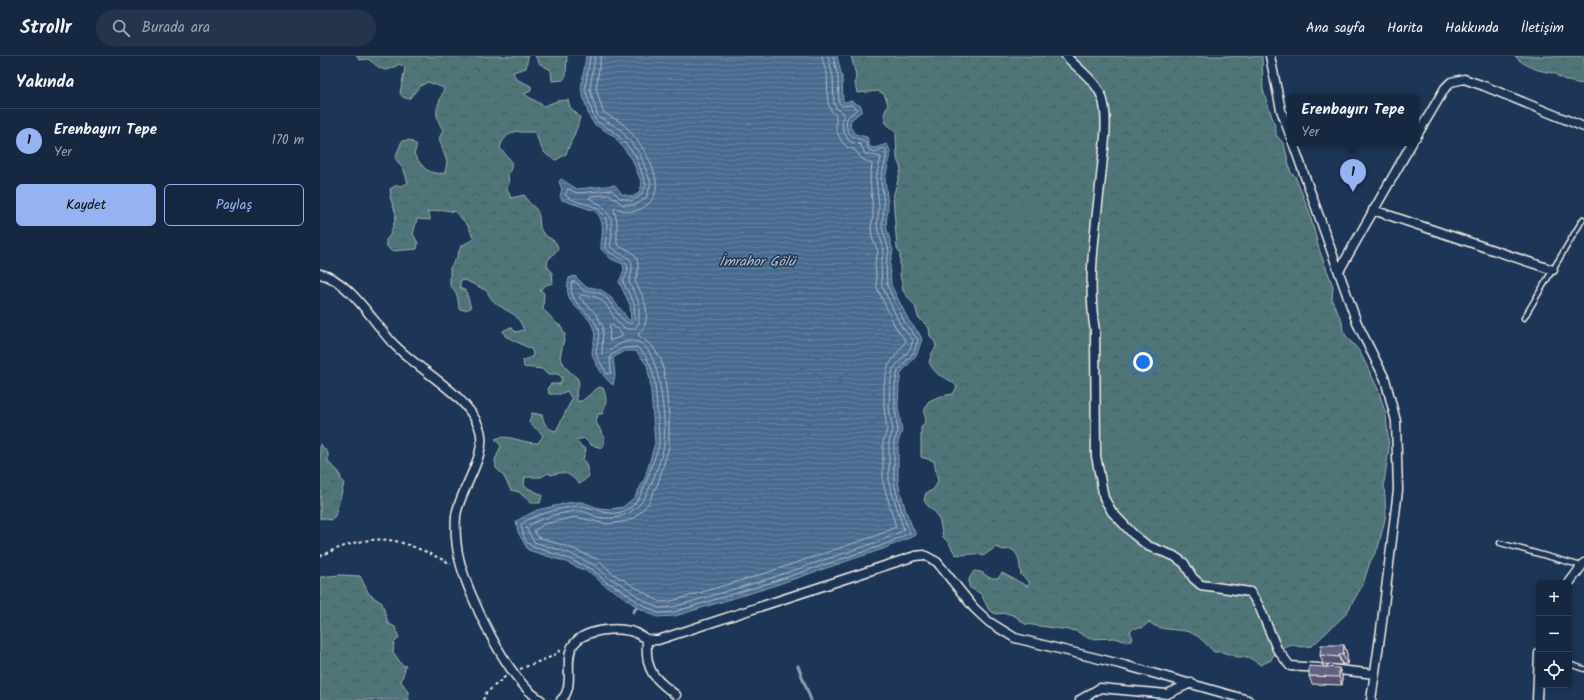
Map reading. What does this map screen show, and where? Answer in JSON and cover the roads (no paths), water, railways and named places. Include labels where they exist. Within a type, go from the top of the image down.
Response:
[{"type":"street","points":[[1066,56],[1097,88],[1102,97],[1104,107],[1104,146],[1093,269],[1092,312],[1095,331],[1096,456],[1104,498],[1112,512],[1133,534],[1148,546],[1174,556],[1184,564],[1193,578],[1201,585],[1250,592],[1259,606],[1277,649],[1290,666],[1374,674]]},
{"type":"street","points":[[1270,56],[1281,110],[1287,127]]},
{"type":"street","points":[[1419,132],[1445,88],[1451,82],[1464,79],[1584,127]]},
{"type":"street","points":[[1294,146],[1357,323],[1385,380],[1397,426],[1398,490],[1371,700]]},
{"type":"street","points":[[1339,271],[1410,146]]},
{"type":"street","points":[[1373,210],[1553,270]]},
{"type":"street","points":[[320,274],[327,275],[348,290],[392,343],[454,395],[470,412],[479,428],[481,442],[476,462],[460,501],[456,516],[456,535],[460,559],[465,576],[482,616],[512,671],[525,686],[541,700]]},
{"type":"street","points":[[561,700],[567,692],[570,649],[576,641],[586,634],[606,630],[630,631],[647,641],[670,637],[915,556],[924,555],[937,562],[974,608],[989,622],[1015,638],[1191,683],[1248,700]]},
{"type":"street","points":[[1571,580],[1583,565]]},
{"type":"street","points":[[647,641],[646,656],[650,670],[655,678],[676,695]]},
{"type":"street","points":[[1080,700],[1100,688],[1167,694],[1191,683]]},
{"type":"street","points":[[1537,700],[1538,688]]},
{"type":"lane","points":[[1524,318],[1583,219]]},
{"type":"lane","points":[[1500,543],[1583,565]]},
{"type":"lane","points":[[1572,665],[1584,669]]},
{"type":"water","name":"İmrahor Gölü","points":[[586,56],[837,56],[842,77],[843,102],[851,101],[861,106],[862,111],[851,120],[850,127],[855,134],[867,137],[870,147],[874,148],[887,144],[891,153],[885,178],[888,206],[886,226],[893,251],[890,264],[891,285],[909,321],[922,339],[917,354],[901,373],[898,407],[902,431],[898,442],[898,482],[906,512],[916,535],[883,549],[767,588],[675,616],[657,617],[637,607],[604,585],[592,574],[566,562],[528,550],[518,532],[516,521],[537,510],[572,502],[582,502],[599,508],[610,509],[623,507],[635,497],[645,478],[655,443],[650,380],[647,365],[636,351],[624,351],[613,358],[615,375],[613,385],[610,383],[594,360],[592,352],[595,332],[591,322],[572,302],[567,288],[569,278],[575,276],[586,287],[599,289],[608,294],[631,321],[630,305],[619,282],[624,270],[623,264],[611,259],[601,249],[602,225],[599,216],[595,211],[562,200],[560,196],[562,189],[559,182],[561,179],[577,189],[615,185],[622,194],[632,197],[639,193],[642,184],[632,159],[614,136],[594,124],[589,116],[581,89]]},
{"type":"waterway","points":[[633,612],[637,607]]},
{"type":"waterway","points":[[798,666],[811,700]]},
{"type":"place","name":"Erenbayırı Tepe","points":[[1353,192]]}]
